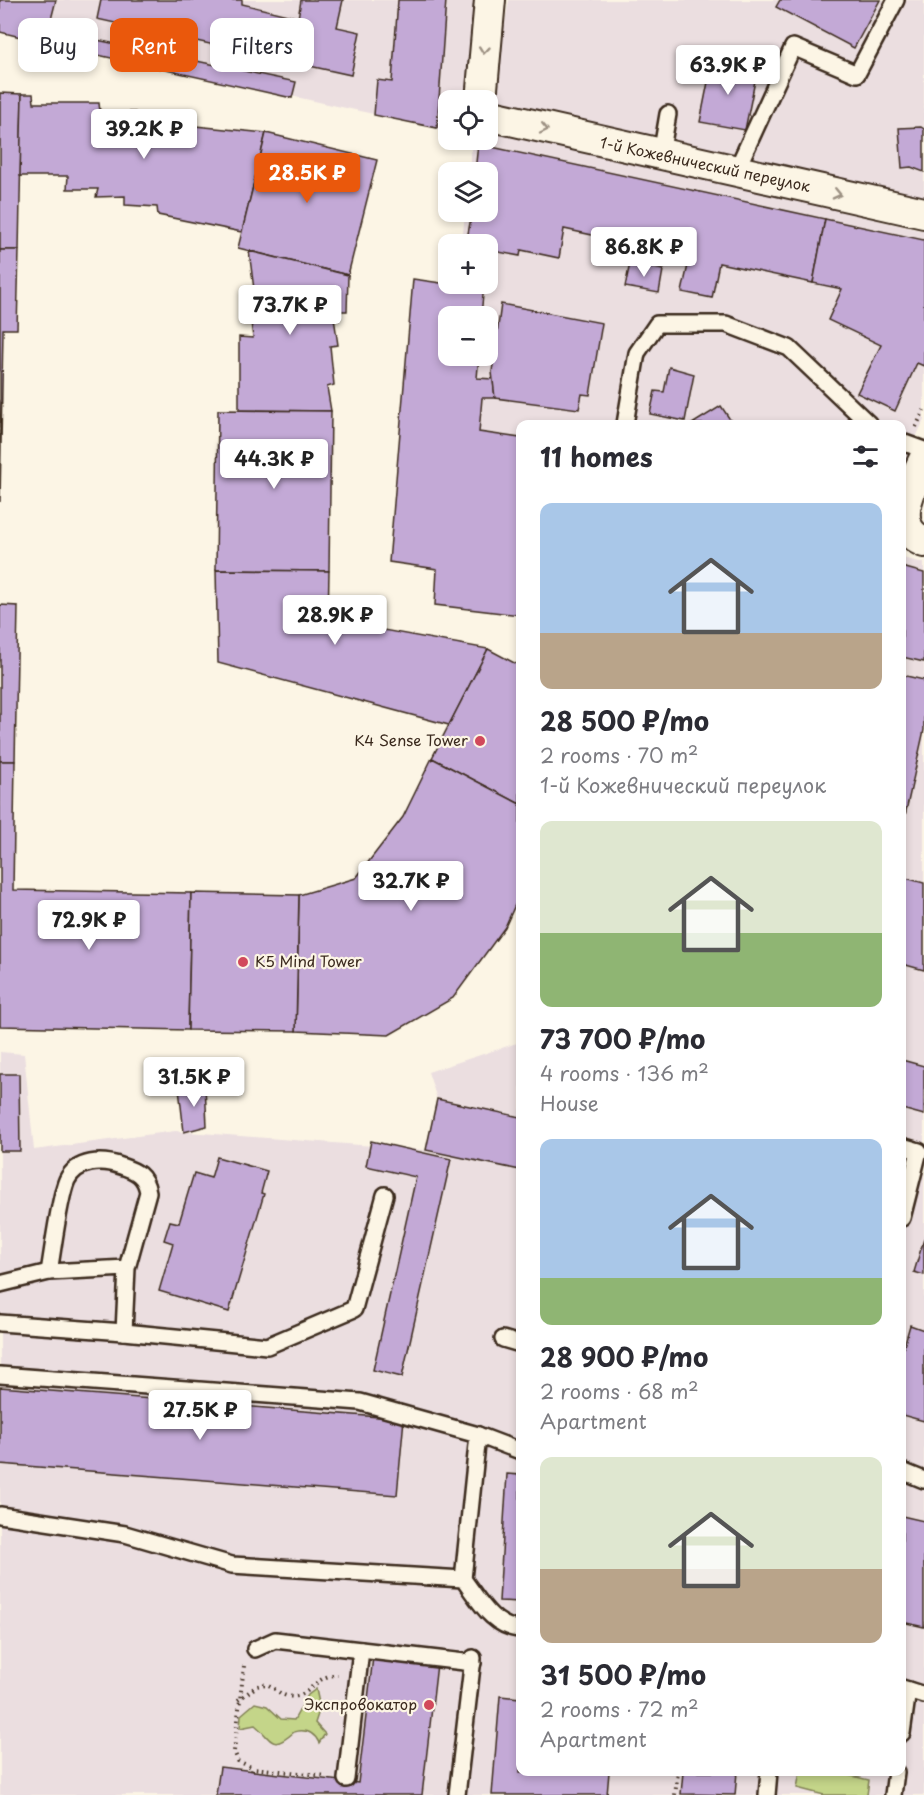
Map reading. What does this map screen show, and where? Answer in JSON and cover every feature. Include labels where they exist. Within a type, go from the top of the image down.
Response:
[{"type":"street","points":[[482,90],[490,0]]},
{"type":"street","name":"1-й Кожевнический переулок","points":[[498,117],[924,213]]},
{"type":"street","points":[[906,505],[908,495],[924,460]]},
{"type":"street","points":[[906,526],[924,542]]},
{"type":"lane","points":[[736,171],[794,47],[857,74],[896,0]]},
{"type":"lane","points":[[661,155],[668,114]]},
{"type":"lane","points":[[626,420],[637,353],[657,324],[726,324],[789,348],[864,420]]},
{"type":"lane","points":[[906,443],[924,450]]},
{"type":"lane","points":[[906,1147],[922,1151],[906,1205]]},
{"type":"lane","points":[[49,1272],[67,1180],[78,1168],[91,1162],[109,1161],[138,1172],[146,1180],[148,1192],[127,1268],[124,1332]]},
{"type":"lane","points":[[0,1323],[267,1346],[354,1309],[385,1195]]},
{"type":"lane","points":[[0,1284],[49,1272],[127,1268]]},
{"type":"lane","points":[[503,1339],[516,1343]]},
{"type":"lane","points":[[0,1375],[360,1402],[478,1435],[516,1449]]},
{"type":"lane","points":[[478,1435],[463,1579],[495,1621],[507,1628],[516,1629]]},
{"type":"lane","points":[[906,1473],[924,1480]]},
{"type":"lane","points":[[0,1515],[125,1534],[232,1565],[463,1579]]},
{"type":"lane","points":[[255,1649],[275,1640],[473,1661],[457,1795]]},
{"type":"lane","points":[[346,1779],[361,1650]]},
{"type":"lane","points":[[906,1689],[924,1695]]},
{"type":"lane","points":[[767,1795],[769,1776]]},
{"type":"lane","points":[[893,1795],[895,1776]]},
{"type":"path","points":[[255,1649],[245,1663],[238,1701],[234,1751],[238,1761],[252,1770],[346,1779]]},
{"type":"path","points":[[238,1701],[261,1685],[271,1686],[290,1697],[308,1691],[323,1676],[358,1677]]},
{"type":"path","points":[[675,1795],[677,1776]]},
{"type":"shaded area","points":[[0,0],[477,0],[469,90],[438,90],[438,129],[182,72],[198,72],[198,18],[110,18],[110,56],[98,54],[98,18],[18,18],[18,36],[0,32]]},
{"type":"shaded area","points":[[509,0],[924,0],[924,202],[503,105],[494,83]]},
{"type":"shaded area","points":[[498,130],[924,231],[924,420],[906,459],[906,420],[516,420],[516,615],[435,605],[437,569],[389,562],[413,279],[438,283],[438,294],[498,294],[498,234],[463,234],[464,222],[498,222],[498,162],[470,162],[471,150],[498,150]]},
{"type":"shaded area","points":[[906,559],[924,563],[924,1795],[0,1795],[0,1052],[24,1054],[34,1150],[175,1131],[426,1150],[437,1099],[428,1072],[516,1043],[516,1776],[906,1776]]},
{"type":"green space","points":[[316,1689],[320,1708],[315,1723],[325,1734],[319,1743],[315,1736],[305,1731],[294,1732],[276,1743],[272,1742],[255,1725],[240,1728],[241,1715],[255,1703],[267,1706],[281,1719],[294,1720],[308,1695]]},
{"type":"green space","points":[[799,1776],[852,1776],[869,1780],[867,1795],[824,1795],[797,1788]]},
{"type":"building","points":[[0,0],[56,0],[51,18],[18,18],[18,36],[0,32]]},
{"type":"building","points":[[101,0],[242,0],[242,4],[300,18],[210,18],[210,44],[198,41],[198,18],[110,18],[110,22],[97,18]]},
{"type":"building","points":[[301,0],[343,0],[337,27],[360,32],[351,75],[314,67],[314,18],[298,18]]},
{"type":"building","points":[[398,0],[446,0],[437,128],[374,115],[377,80],[392,82]]},
{"type":"building","points":[[780,0],[880,0],[854,48],[776,7]]},
{"type":"building","points":[[98,40],[110,43],[110,58],[98,55]]},
{"type":"building","points":[[198,61],[210,64],[210,72],[249,72],[296,82],[292,98],[174,72],[198,72]]},
{"type":"building","points":[[712,62],[757,71],[745,130],[700,122]]},
{"type":"building","points":[[0,93],[22,94],[19,250],[0,250]]},
{"type":"building","points":[[22,94],[33,94],[34,103],[99,103],[100,112],[135,112],[135,120],[266,133],[242,232],[158,215],[157,207],[125,205],[125,196],[96,197],[98,189],[67,189],[68,176],[20,176]]},
{"type":"building","points":[[921,127],[924,129],[924,172],[911,167],[902,168],[899,128]]},
{"type":"building","points":[[266,133],[377,160],[348,275],[238,248]]},
{"type":"building","points":[[498,148],[825,219],[813,283],[719,263],[712,298],[682,292],[690,256],[564,229],[559,258],[521,250],[520,256],[498,252],[498,234],[468,234],[470,222],[498,222],[498,162],[476,162],[477,150]]},
{"type":"building","points":[[825,219],[924,240],[924,366],[917,363],[895,411],[857,393],[881,345],[828,320],[842,289],[813,283]]},
{"type":"building","points":[[0,250],[19,250],[17,329],[3,329],[0,502]]},
{"type":"building","points":[[249,251],[348,275],[347,311],[333,311],[338,345],[330,346],[334,385],[327,387],[331,411],[239,410],[239,337],[253,338],[248,298],[255,297]]},
{"type":"building","points":[[630,263],[663,270],[659,293],[625,287]]},
{"type":"building","points":[[413,279],[438,283],[438,294],[483,294],[482,306],[438,306],[438,366],[478,366],[477,378],[493,379],[495,398],[482,398],[479,432],[516,437],[516,615],[435,605],[437,569],[389,562]]},
{"type":"building","points":[[501,304],[602,323],[590,395],[582,394],[579,409],[495,398],[492,372],[493,366],[498,366],[498,327]]},
{"type":"building","points":[[669,367],[694,374],[685,420],[650,414],[655,391],[664,392]]},
{"type":"building","points":[[721,406],[730,420],[698,420]]},
{"type":"building","points":[[218,410],[331,411],[329,571],[216,570]]},
{"type":"building","points":[[906,568],[924,573],[924,662],[906,658]]},
{"type":"building","points":[[216,570],[329,571],[328,620],[488,649],[449,725],[218,663]]},
{"type":"building","points":[[0,605],[18,606],[15,761],[0,761]]},
{"type":"building","name":"К4 Sense Tower","points":[[488,649],[516,664],[516,802],[432,758]]},
{"type":"building","points":[[906,676],[924,680],[924,730],[906,811]]},
{"type":"building","points":[[432,758],[516,802],[516,903],[505,927],[453,998],[389,1035],[296,1031],[299,895],[356,878],[403,817]]},
{"type":"building","points":[[0,761],[15,761],[13,890],[191,893],[188,1030],[0,1026]]},
{"type":"building","points":[[906,878],[924,883],[924,970],[906,965]]},
{"type":"building","name":"К5 Mind Tower","points":[[191,893],[299,895],[296,1031],[188,1030]]},
{"type":"building","points":[[906,1061],[924,1066],[924,1115],[906,1110]]},
{"type":"building","points":[[0,1074],[19,1074],[20,1151],[0,1151]]},
{"type":"building","points":[[205,1086],[207,1126],[184,1132],[179,1089]]},
{"type":"building","points":[[437,1099],[516,1116],[516,1169],[426,1150]]},
{"type":"building","points":[[371,1141],[451,1159],[402,1377],[373,1370],[416,1177],[366,1166]]},
{"type":"building","points":[[217,1157],[267,1171],[261,1193],[264,1194],[229,1312],[159,1291],[173,1243],[164,1240],[170,1221],[179,1223],[194,1173],[211,1178]]},
{"type":"building","points":[[924,1239],[924,1275],[914,1272]]},
{"type":"building","points":[[910,1325],[924,1330],[924,1421],[906,1416],[906,1339]]},
{"type":"building","points":[[0,1387],[404,1419],[397,1495],[0,1464]]},
{"type":"building","points":[[507,1474],[516,1475],[516,1602],[499,1601]]},
{"type":"building","points":[[906,1517],[924,1521],[924,1627],[906,1623]]},
{"type":"building","points":[[373,1657],[437,1664],[422,1795],[216,1795],[220,1767],[358,1783]]},
{"type":"building","points":[[500,1696],[516,1698],[516,1776],[609,1776],[607,1795],[492,1795]]},
{"type":"building","points":[[683,1776],[737,1776],[735,1795],[681,1794]]},
{"type":"place","name":"К4 Sense Tower","points":[[480,741]]},
{"type":"place","name":"К5 Mind Tower","points":[[243,962]]},
{"type":"place","name":"Экспровокатор","points":[[429,1705]]}]
